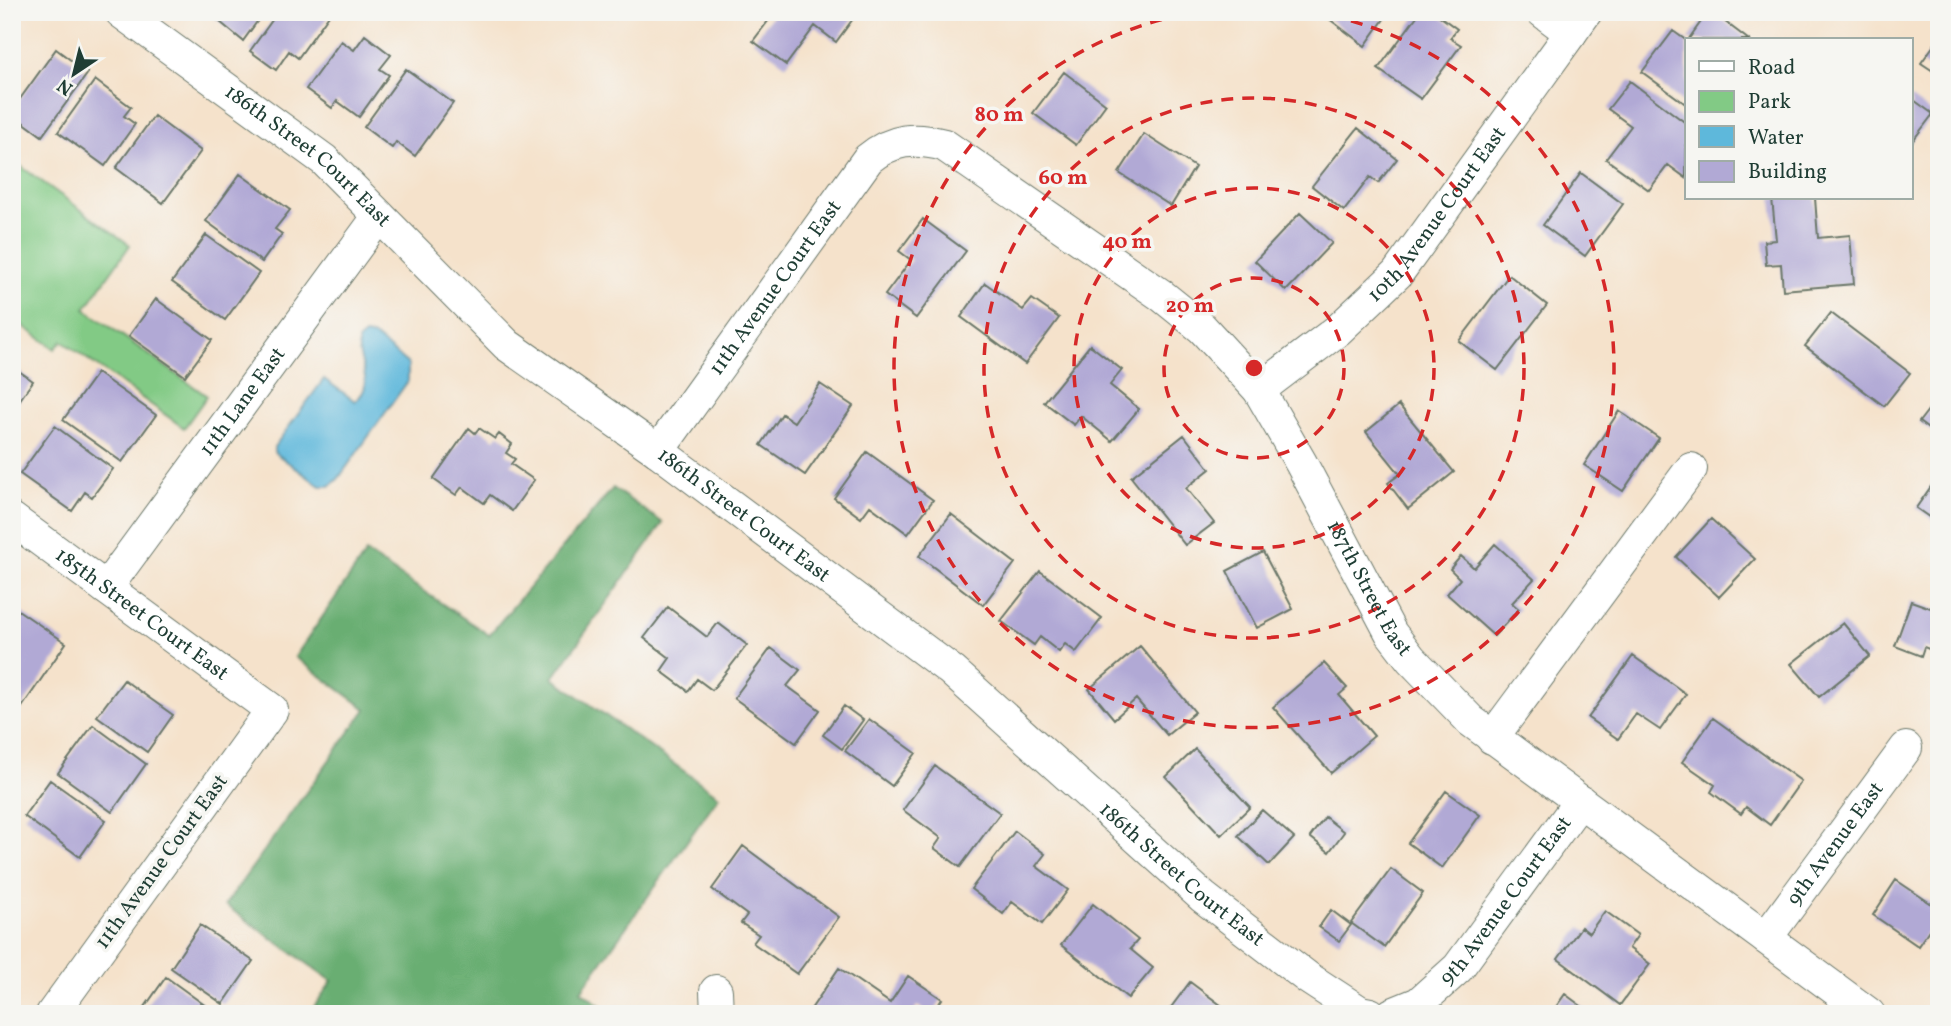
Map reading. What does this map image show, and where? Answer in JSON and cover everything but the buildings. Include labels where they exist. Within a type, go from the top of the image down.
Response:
[{"type":"street","name":"186th Street Court East","points":[[121,12],[324,160],[508,345],[658,451],[952,671],[1203,897],[1308,978],[1360,1012],[1370,1014]]},
{"type":"street","points":[[1543,12],[1578,22]]},
{"type":"street","name":"10th Avenue Court East","points":[[1259,390],[1338,330],[1397,274],[1578,22]]},
{"type":"street","name":"187th Street East","points":[[907,141],[922,139],[944,145],[965,157],[1161,295],[1202,328],[1259,390],[1391,633],[1428,677],[1492,738],[1869,1014]]},
{"type":"street","name":"11th Avenue Court East","points":[[658,451],[854,176],[879,150],[907,141]]},
{"type":"street","name":"11th Lane East","points":[[106,588],[379,216]]},
{"type":"street","points":[[1492,738],[1691,469]]},
{"type":"street","name":"185th Street Court East","points":[[12,519],[272,710]]},
{"type":"street","name":"11th Avenue Court East","points":[[52,1014],[272,710]]},
{"type":"street","name":"9th Avenue East","points":[[1766,938],[1906,748]]},
{"type":"street","name":"9th Avenue Court East","points":[[1392,1014],[1419,1003],[1458,968],[1580,802]]},
{"type":"green space","points":[[12,160],[130,245],[85,309],[207,396],[184,428],[62,341],[55,349],[12,318]]},
{"type":"green space","points":[[613,488],[663,523],[553,678],[719,796],[581,991],[612,1014],[309,1014],[332,981],[225,905],[366,709],[295,657],[366,553],[489,635]]},
{"type":"water","points":[[365,335],[375,337],[408,364],[408,381],[338,479],[330,486],[320,486],[274,452],[274,447],[324,379],[355,401],[361,395],[365,381],[358,341]]}]
